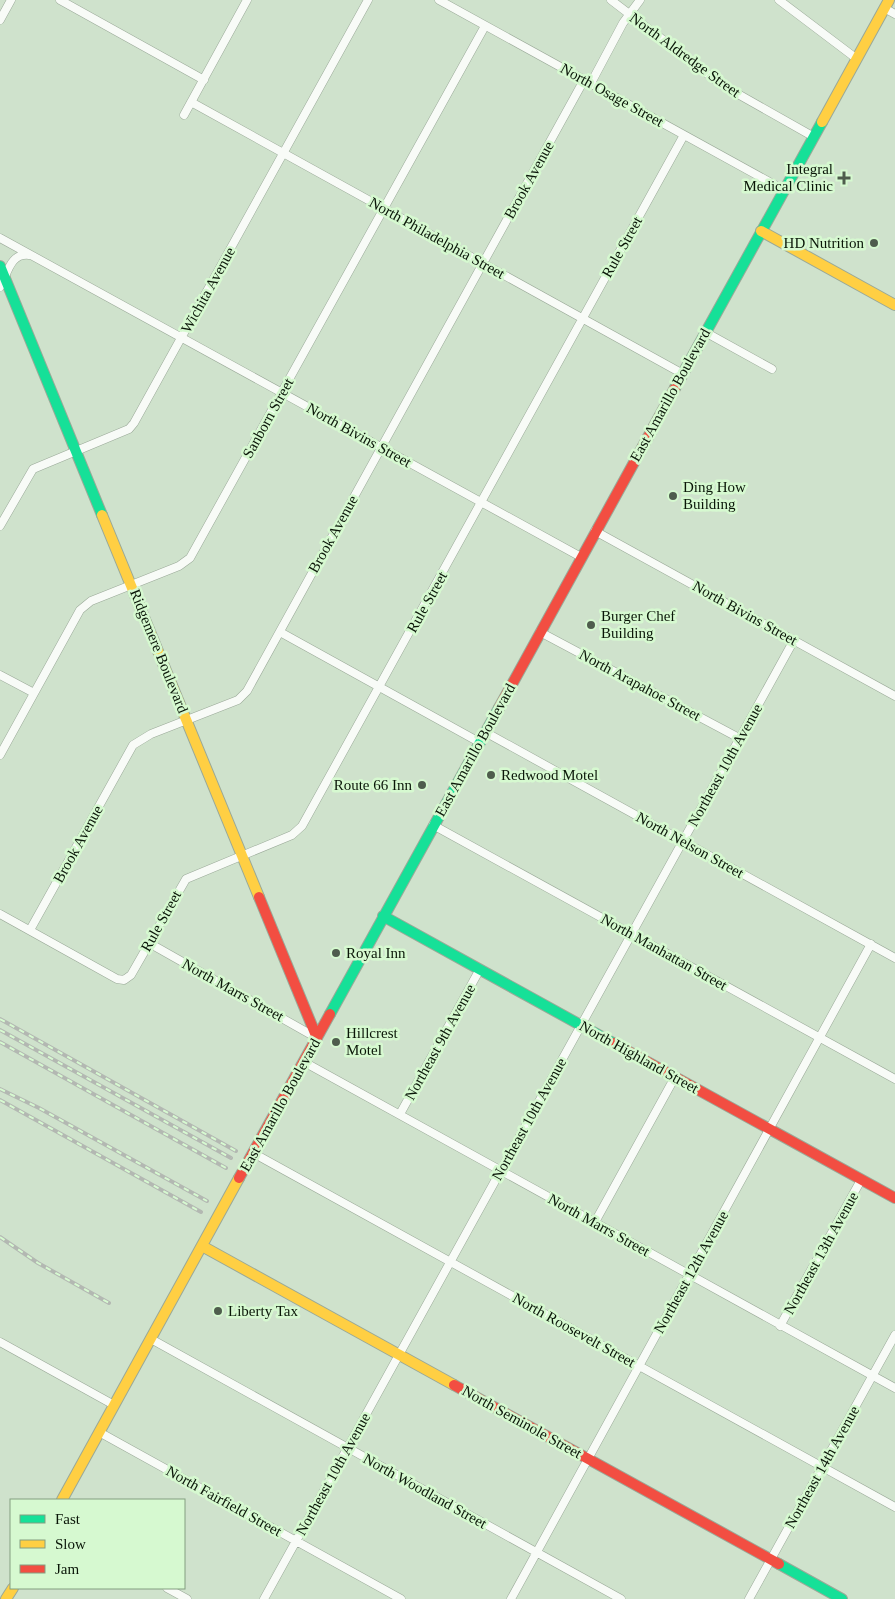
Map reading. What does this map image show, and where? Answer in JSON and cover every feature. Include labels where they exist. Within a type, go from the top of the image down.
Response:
[{"type":"main road","name":"East Amarillo Boulevard","points":[[63,1499],[705,332],[857,59],[891,6]]},
{"type":"main road","points":[[761,232],[895,305]]},
{"type":"main road","name":"Ridgemere Boulevard","points":[[0,266],[2,282],[77,450],[241,856],[317,1038]]},
{"type":"main road","name":"North Highland Street","points":[[383,916],[895,1198]]},
{"type":"main road","name":"North Seminole Street","points":[[202,1246],[842,1599]]},
{"type":"street","points":[[0,20],[11,0]]},
{"type":"street","points":[[60,0],[204,80]]},
{"type":"street","points":[[184,115],[247,0]]},
{"type":"street","name":"Wichita Avenue","points":[[0,526],[33,469],[132,426],[368,0]]},
{"type":"street","name":"North Osage Street","points":[[439,0],[784,190]]},
{"type":"street","name":"North Aldredge Street","points":[[611,0],[722,85],[814,137]]},
{"type":"street","name":"Brook Avenue","points":[[30,930],[132,745],[151,734],[242,697],[280,632],[483,263],[588,82],[629,14],[640,0]]},
{"type":"street","points":[[779,0],[838,47],[857,59]]},
{"type":"street","name":"Sanborn Street","points":[[0,755],[80,610],[91,601],[179,566],[190,558],[485,26]]},
{"type":"street","name":"North Philadelphia Street","points":[[191,102],[683,374]]},
{"type":"street","name":"Rule Street","points":[[30,930],[120,980],[128,979],[186,879],[292,836],[302,826],[684,136]]},
{"type":"street","name":"North Bivins Street","points":[[0,238],[581,557]]},
{"type":"street","points":[[2,282],[14,258],[24,254],[32,256]]},
{"type":"street","points":[[705,332],[772,369]]},
{"type":"street","name":"North Bivins Street","points":[[595,531],[895,696]]},
{"type":"street","points":[[280,632],[479,742]]},
{"type":"street","name":"North Arapahoe Street","points":[[540,632],[739,738]]},
{"type":"street","name":"Northeast 10th Avenue","points":[[264,1599],[794,640]]},
{"type":"street","points":[[0,675],[34,693]]},
{"type":"street","name":"North Nelson Street","points":[[485,732],[895,958]]},
{"type":"street","name":"North Manhattan Street","points":[[433,825],[895,1079]]},
{"type":"street","points":[[0,914],[30,930]]},
{"type":"street","name":"North Marrs Street","points":[[149,943],[317,1038]]},
{"type":"street","name":"Northeast 12th Avenue","points":[[511,1599],[871,944]]},
{"type":"street","name":"Northeast 9th Avenue","points":[[400,1114],[480,969]]},
{"type":"street","name":"North Marrs Street","points":[[304,1062],[895,1388]]},
{"type":"street","points":[[595,1222],[675,1077]]},
{"type":"street","name":"North Roosevelt Street","points":[[253,1153],[895,1508]]},
{"type":"street","name":"Northeast 13th Avenue","points":[[780,1326],[861,1180]]},
{"type":"street","name":"Northeast 14th Avenue","points":[[749,1599],[895,1335]]},
{"type":"street","name":"North Woodland Street","points":[[151,1339],[620,1599]]},
{"type":"street","points":[[0,1342],[114,1405]]},
{"type":"street","name":"North Fairfield Street","points":[[99,1432],[402,1599]]},
{"type":"street","points":[[169,1589],[187,1599]]},
{"type":"railway","points":[[0,1019],[236,1151]]},
{"type":"railway","points":[[0,1030],[231,1158]]},
{"type":"railway","points":[[0,1042],[226,1168]]},
{"type":"railway","points":[[0,1089],[39,1108],[207,1201]]},
{"type":"railway","points":[[0,1100],[201,1212]]},
{"type":"railway","points":[[0,1237],[38,1263],[109,1303]]},
{"type":"traffic: fast","points":[[675,388],[822,122]]},
{"type":"traffic: fast","points":[[0,266],[102,515]]},
{"type":"traffic: fast","points":[[330,1014],[499,708]]},
{"type":"traffic: fast","points":[[383,916],[613,1043]]},
{"type":"traffic: fast","points":[[779,1564],[842,1599]]},
{"type":"traffic: slow","points":[[822,122],[889,0]]},
{"type":"traffic: slow","points":[[761,231],[895,305]]},
{"type":"traffic: slow","points":[[102,515],[259,897]]},
{"type":"traffic: slow","points":[[63,1499],[239,1178]]},
{"type":"traffic: slow","points":[[202,1246],[454,1385]]},
{"type":"traffic: slow","points":[[6,1599],[12,1589]]},
{"type":"traffic: jam","points":[[499,708],[675,388]]},
{"type":"traffic: jam","points":[[259,897],[317,1038]]},
{"type":"traffic: jam","points":[[239,1178],[330,1014]]},
{"type":"traffic: jam","points":[[613,1043],[895,1198]]},
{"type":"traffic: jam","points":[[454,1385],[779,1564]]},
{"type":"place","name":"Integral Medical Clinic","points":[[844,178]]},
{"type":"place","name":"HD Nutrition","points":[[874,243]]},
{"type":"place","name":"Ding How Building","points":[[673,496]]},
{"type":"place","name":"Burger Chef Building","points":[[591,625]]},
{"type":"place","name":"Redwood Motel","points":[[491,775]]},
{"type":"place","name":"Route 66 Inn","points":[[422,785]]},
{"type":"place","name":"Royal Inn","points":[[336,953]]},
{"type":"place","name":"Hillcrest Motel","points":[[336,1042]]},
{"type":"place","name":"Liberty Tax","points":[[218,1311]]}]
